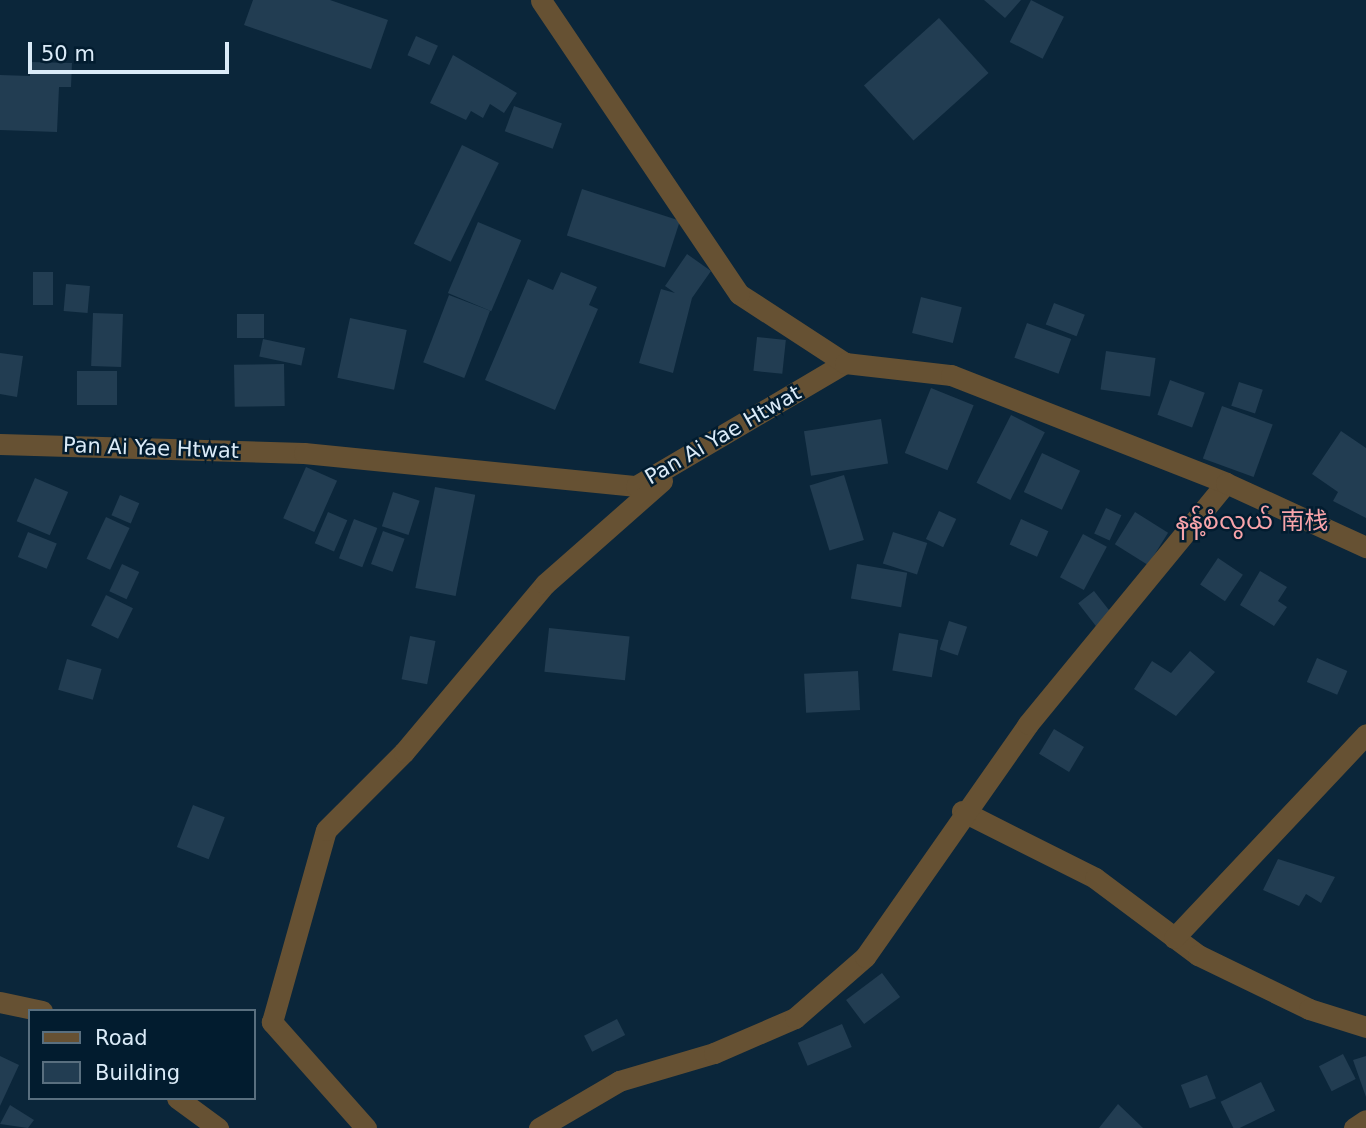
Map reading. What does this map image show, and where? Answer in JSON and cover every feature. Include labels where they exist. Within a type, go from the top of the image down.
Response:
[{"type":"street","points":[[541,0],[739,294],[845,363],[951,375],[1226,483],[1365,546]]},
{"type":"street","name":"Pan Ai Yae Htwat","points":[[0,444],[304,453],[636,486],[845,363]]},
{"type":"street","points":[[366,1128],[272,1022],[326,830],[404,752],[545,584],[692,454]]},
{"type":"street","points":[[539,1128],[619,1081],[714,1053],[795,1018],[865,957],[962,811],[1226,483]]},
{"type":"street","points":[[1174,938],[1366,734]]},
{"type":"street","points":[[962,811],[1095,878],[1174,938],[1309,1009],[1366,1027]]},
{"type":"street","points":[[0,1002],[33,1009]]},
{"type":"street","points":[[180,1100],[218,1128]]},
{"type":"street","points":[[1354,1128],[1366,1120]]},
{"type":"building","points":[[253,0],[330,0],[388,20],[371,69],[244,25]]},
{"type":"building","points":[[984,0],[1021,0],[1005,18]]},
{"type":"building","points":[[1031,0],[1064,17],[1043,59],[1010,42]]},
{"type":"building","points":[[939,18],[989,73],[913,141],[864,86]]},
{"type":"building","points":[[416,36],[438,46],[429,65],[407,55]]},
{"type":"building","points":[[453,55],[517,93],[504,113],[490,104],[483,118],[471,111],[466,120],[430,103]]},
{"type":"building","points":[[30,62],[72,63],[71,87],[59,87],[57,132],[0,130],[0,75],[30,76]]},
{"type":"building","points":[[514,106],[562,123],[553,149],[505,131]]},
{"type":"building","points":[[462,145],[499,163],[451,262],[414,244]]},
{"type":"building","points":[[582,189],[680,221],[665,267],[567,236]]},
{"type":"building","points":[[478,222],[521,240],[491,311],[448,293]]},
{"type":"building","points":[[687,254],[711,271],[692,298],[673,373],[639,363],[661,289],[675,293],[665,286]]},
{"type":"building","points":[[33,272],[53,272],[53,305],[33,305]]},
{"type":"building","points":[[561,272],[597,287],[589,305],[598,309],[555,410],[485,380],[528,279],[553,290]]},
{"type":"building","points":[[66,284],[90,286],[88,313],[64,311]]},
{"type":"building","points":[[449,295],[490,311],[464,378],[423,362]]},
{"type":"building","points":[[921,297],[962,307],[953,343],[912,333]]},
{"type":"building","points":[[1054,303],[1085,315],[1077,336],[1046,324]]},
{"type":"building","points":[[93,313],[123,314],[121,367],[91,366]]},
{"type":"building","points":[[237,314],[264,314],[264,338],[237,338]]},
{"type":"building","points":[[350,318],[407,330],[394,390],[337,378]]},
{"type":"building","points":[[1027,323],[1071,339],[1059,374],[1014,358]]},
{"type":"building","points":[[757,337],[786,340],[782,374],[753,371]]},
{"type":"building","points":[[263,339],[305,348],[301,366],[259,357]]},
{"type":"building","points":[[1106,351],[1156,358],[1150,397],[1101,390]]},
{"type":"building","points":[[0,353],[23,356],[17,397],[0,394]]},
{"type":"building","points":[[284,364],[285,406],[235,407],[234,365]]},
{"type":"building","points":[[77,371],[117,371],[117,405],[77,405]]},
{"type":"building","points":[[1170,380],[1205,393],[1192,427],[1157,415]]},
{"type":"building","points":[[1239,382],[1263,390],[1255,414],[1231,406]]},
{"type":"building","points":[[931,388],[974,405],[947,470],[905,453]]},
{"type":"building","points":[[1222,406],[1273,424],[1254,477],[1203,459]]},
{"type":"building","points":[[1011,415],[1045,432],[1010,500],[976,483]]},
{"type":"building","points":[[881,419],[888,463],[811,476],[804,431]]},
{"type":"building","points":[[1341,431],[1366,448],[1366,518],[1333,501],[1338,492],[1312,474]]},
{"type":"building","points":[[1042,453],[1080,471],[1062,510],[1024,492]]},
{"type":"building","points":[[306,467],[337,481],[314,532],[283,518]]},
{"type":"building","points":[[844,475],[864,540],[829,551],[810,486]]},
{"type":"building","points":[[35,478],[68,492],[50,535],[17,521]]},
{"type":"building","points":[[435,487],[475,495],[456,596],[415,588]]},
{"type":"building","points":[[393,492],[420,501],[409,535],[382,526]]},
{"type":"building","points":[[120,495],[139,503],[131,523],[111,515]]},
{"type":"building","points":[[1106,508],[1121,515],[1110,541],[1094,533]]},
{"type":"building","points":[[939,511],[956,519],[943,547],[926,539]]},
{"type":"building","points":[[328,512],[347,520],[334,552],[315,543]]},
{"type":"building","points":[[1135,512],[1168,533],[1148,565],[1115,544]]},
{"type":"building","points":[[106,517],[130,528],[110,570],[87,559]]},
{"type":"building","points":[[354,519],[377,528],[362,567],[339,558]]},
{"type":"building","points":[[1021,519],[1048,531],[1037,557],[1010,545]]},
{"type":"building","points":[[383,531],[405,539],[393,572],[371,564]]},
{"type":"building","points":[[28,532],[57,544],[47,569],[18,557]]},
{"type":"building","points":[[893,532],[927,543],[917,575],[883,563]]},
{"type":"building","points":[[1083,534],[1107,547],[1084,590],[1060,577]]},
{"type":"building","points":[[1218,558],[1243,575],[1225,601],[1200,585]]},
{"type":"building","points":[[122,564],[139,572],[127,599],[109,591]]},
{"type":"building","points":[[857,564],[907,573],[901,607],[851,598]]},
{"type":"building","points":[[1260,571],[1287,587],[1278,601],[1287,607],[1274,626],[1240,605]]},
{"type":"building","points":[[1094,591],[1112,614],[1096,626],[1078,603]]},
{"type":"building","points":[[106,595],[133,608],[118,639],[91,626]]},
{"type":"building","points":[[949,621],[967,627],[958,655],[940,650]]},
{"type":"building","points":[[549,628],[630,636],[625,680],[544,672]]},
{"type":"building","points":[[899,633],[938,640],[932,677],[892,670]]},
{"type":"building","points":[[410,636],[436,641],[427,684],[402,679]]},
{"type":"building","points":[[1190,651],[1215,672],[1176,716],[1134,689],[1152,661],[1171,673]]},
{"type":"building","points":[[1317,658],[1347,671],[1337,695],[1307,682]]},
{"type":"building","points":[[67,659],[102,669],[93,700],[58,690]]},
{"type":"building","points":[[858,671],[860,710],[806,713],[804,674]]},
{"type":"building","points":[[1054,729],[1084,747],[1069,772],[1039,754]]},
{"type":"building","points":[[193,805],[225,817],[209,859],[177,847]]},
{"type":"building","points":[[1278,859],[1335,877],[1321,903],[1306,894],[1299,906],[1263,890]]},
{"type":"building","points":[[882,973],[900,997],[864,1024],[846,1000]]},
{"type":"building","points":[[617,1019],[625,1035],[592,1052],[584,1036]]},
{"type":"building","points":[[842,1024],[852,1047],[808,1066],[798,1043]]},
{"type":"building","points":[[1343,1054],[1356,1079],[1332,1091],[1319,1066]]},
{"type":"building","points":[[0,1056],[19,1065],[0,1106]]},
{"type":"building","points":[[1366,1056],[1366,1097],[1353,1060]]},
{"type":"building","points":[[1207,1075],[1216,1098],[1190,1108],[1181,1085]]},
{"type":"building","points":[[1261,1082],[1275,1111],[1240,1128],[1233,1128],[1221,1102]]},
{"type":"building","points":[[1118,1104],[1143,1128],[1099,1128]]},
{"type":"building","points":[[10,1105],[34,1120],[28,1128],[0,1124]]},
{"type":"district","name":"နန့်စံလွယ် 南栈","points":[[1252,522]]}]
